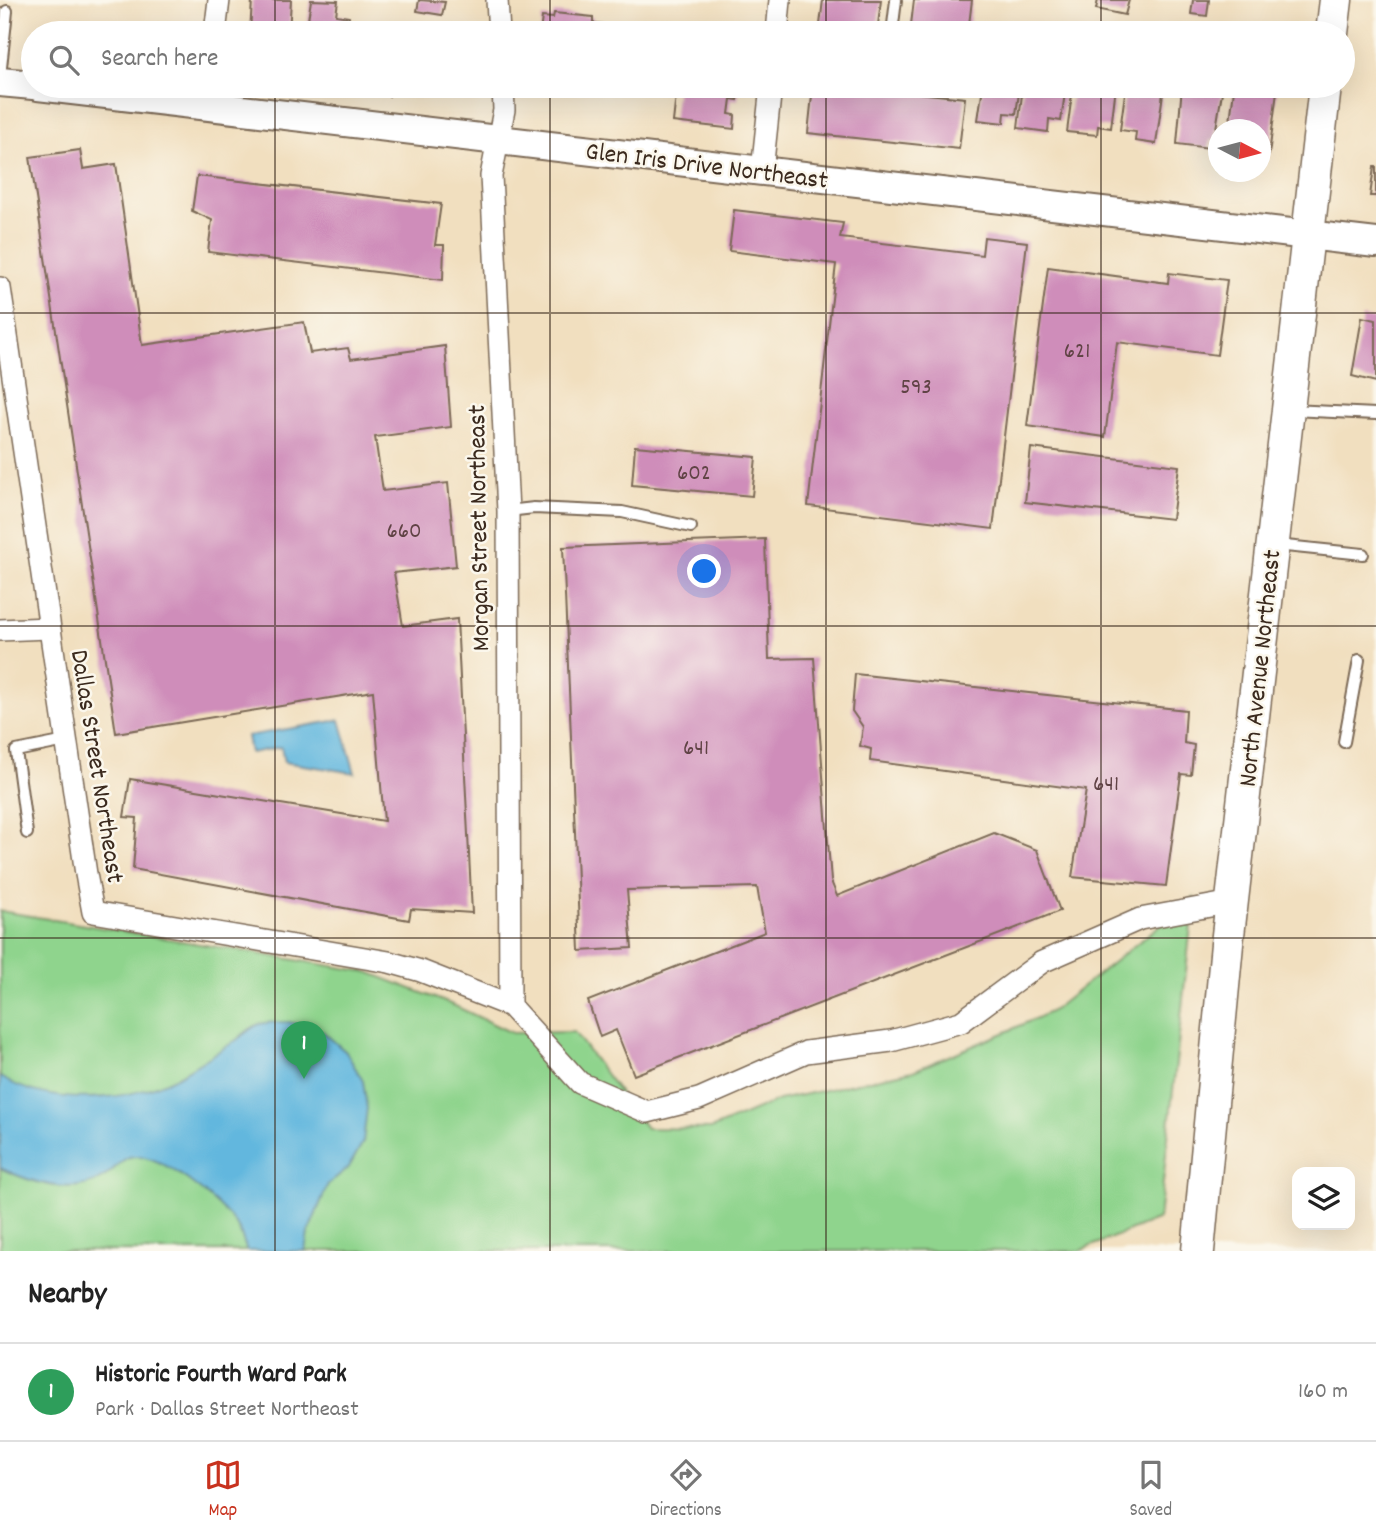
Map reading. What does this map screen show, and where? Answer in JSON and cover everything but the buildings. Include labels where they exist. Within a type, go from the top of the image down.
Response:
[{"type":"main road","points":[[1333,21],[1336,0]]},
{"type":"main road","name":"North Avenue Northeast","points":[[1198,1251],[1232,902],[1324,98]]},
{"type":"street","points":[[216,21],[219,0]]},
{"type":"street","points":[[497,0],[498,21]]},
{"type":"street","points":[[778,21],[780,0]]},
{"type":"street","name":"Glen Iris Drive Northeast","points":[[0,79],[21,82]]},
{"type":"street","name":"Glen Iris Drive Northeast","points":[[219,98],[499,140],[1376,243]]},
{"type":"street","name":"Morgan Street Northeast","points":[[504,98],[504,110],[491,176],[508,511],[510,1006]]},
{"type":"street","points":[[762,171],[770,98]]},
{"type":"street","name":"Dallas Street Northeast","points":[[0,288],[93,912],[389,962],[421,971],[510,1006],[580,1083],[647,1112],[699,1099],[806,1052],[891,1041],[961,1022],[1042,962],[1140,919],[1232,902]]},
{"type":"street","points":[[0,630],[49,628]]},
{"type":"lane","points":[[893,21],[896,0]]},
{"type":"lane","points":[[0,79],[7,11]]},
{"type":"lane","points":[[1288,410],[1376,414]]},
{"type":"lane","points":[[508,511],[534,509],[622,512],[691,527]]},
{"type":"lane","points":[[1272,545],[1363,554]]},
{"type":"lane","points":[[1344,742],[1359,660]]},
{"type":"lane","points":[[27,833],[16,751],[66,741]]},
{"type":"green space","points":[[1194,898],[1159,1219],[1079,1251],[0,1251],[0,911],[368,972],[453,1005],[512,1033],[574,1032],[646,1128],[711,1129],[779,1100],[913,1071],[1052,1011]]},
{"type":"water","points":[[340,720],[355,773],[284,762],[281,747],[250,753],[247,736]]},
{"type":"water","points":[[289,1022],[323,1032],[346,1052],[363,1081],[367,1108],[363,1142],[349,1167],[328,1184],[308,1233],[305,1251],[247,1251],[237,1226],[218,1205],[187,1179],[154,1160],[139,1156],[127,1158],[90,1184],[64,1187],[24,1178],[0,1168],[0,1077],[21,1087],[68,1097],[118,1096],[165,1083],[257,1025]]},
{"type":"place","name":"Historic Fourth Ward Park","points":[[304,1079]]}]
